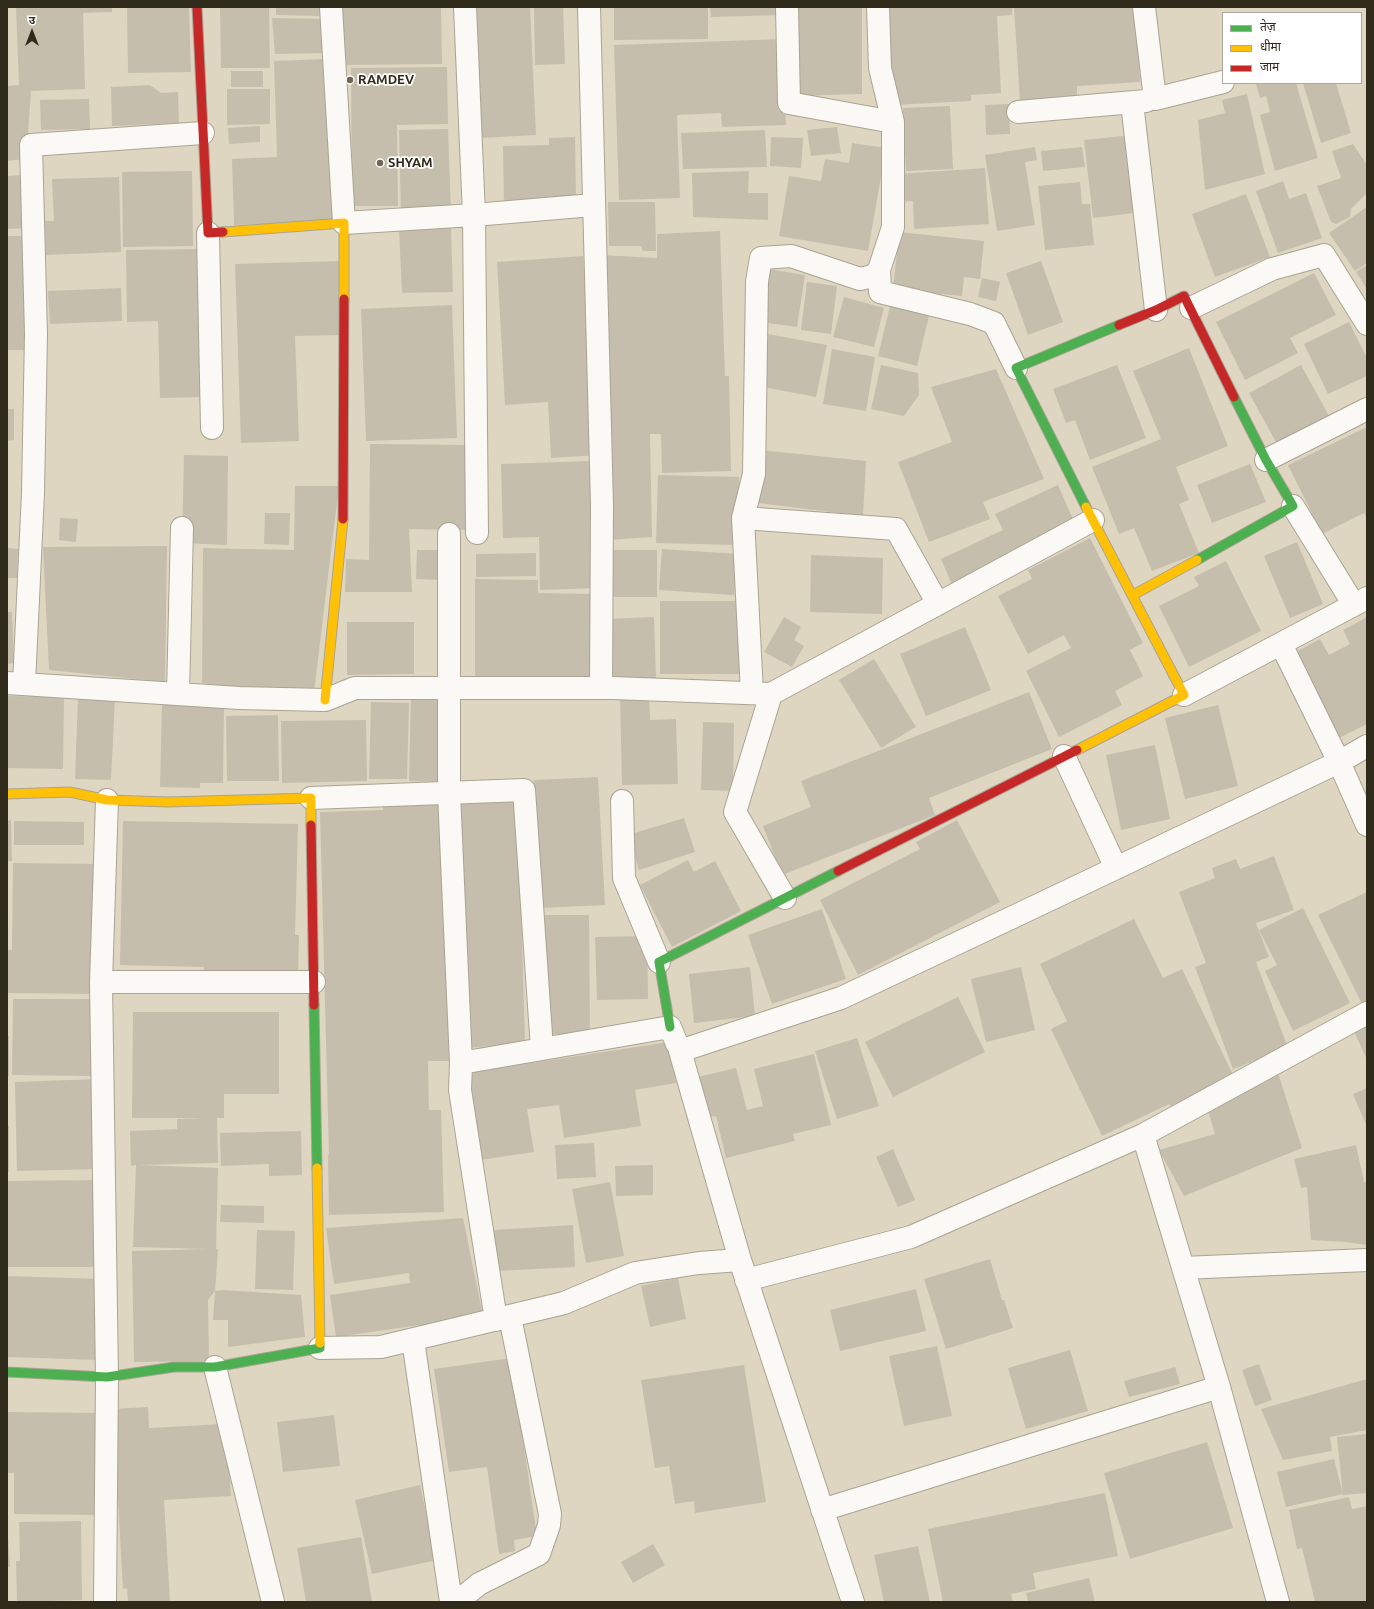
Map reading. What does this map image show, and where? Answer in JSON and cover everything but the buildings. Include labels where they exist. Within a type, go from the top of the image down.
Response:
[{"type":"street","points":[[197,7],[208,233],[212,428]]},
{"type":"street","points":[[325,700],[343,521],[344,223],[331,7]]},
{"type":"street","points":[[466,7],[474,215],[477,533]]},
{"type":"street","points":[[589,7],[602,505],[601,688]]},
{"type":"street","points":[[787,7],[789,103],[893,122]]},
{"type":"street","points":[[878,7],[880,68],[893,122],[893,227],[879,270],[880,292],[970,314],[994,323],[1093,520],[1184,695]]},
{"type":"street","points":[[1144,7],[1155,99]]},
{"type":"street","points":[[1018,112],[1132,103],[1155,99],[1222,82]]},
{"type":"street","points":[[1132,103],[1156,310]]},
{"type":"street","points":[[203,133],[31,145],[36,334],[33,494],[16,683],[239,698],[325,700],[355,688],[601,688],[762,694],[938,604],[1093,520]]},
{"type":"street","points":[[208,233],[474,215],[593,205]]},
{"type":"street","points":[[1191,308],[1272,269],[1324,255],[1367,324]]},
{"type":"street","points":[[785,898],[735,812],[762,694],[743,518],[754,474],[757,281],[761,258],[790,256],[860,279],[873,276],[879,270]]},
{"type":"street","points":[[659,962],[1184,695],[1361,602],[1293,506],[1266,460],[1184,296],[1156,310],[1016,368]]},
{"type":"street","points":[[1266,460],[1367,409]]},
{"type":"street","points":[[1133,595],[1293,506]]},
{"type":"street","points":[[743,518],[896,529],[938,604]]},
{"type":"street","points":[[178,694],[182,528]]},
{"type":"street","points":[[449,534],[449,793],[461,1064],[460,1090],[503,1318],[550,1514],[549,1525],[539,1554],[479,1584],[457,1602]]},
{"type":"street","points":[[1281,644],[1339,762],[1367,825]]},
{"type":"street","points":[[680,1051],[841,998],[1339,762],[1367,746]]},
{"type":"street","points":[[1064,756],[1116,868]]},
{"type":"street","points":[[7,794],[70,792],[107,800],[168,802],[524,790],[542,1049]]},
{"type":"street","points":[[311,798],[320,1348]]},
{"type":"street","points":[[105,1602],[107,1377],[101,982],[107,800]]},
{"type":"street","points":[[622,801],[624,878],[659,962],[670,1027],[680,1051],[746,1280],[853,1602]]},
{"type":"street","points":[[101,982],[314,982]]},
{"type":"street","points":[[746,1280],[911,1237],[1143,1135],[1367,1013]]},
{"type":"street","points":[[461,1064],[670,1027]]},
{"type":"street","points":[[1143,1135],[1219,1387],[1278,1602]]},
{"type":"street","points":[[7,1372],[107,1377],[174,1367],[215,1367],[320,1348],[381,1348],[564,1304],[635,1273],[699,1263],[740,1260]]},
{"type":"street","points":[[1183,1268],[1367,1260]]},
{"type":"street","points":[[413,1340],[451,1602]]},
{"type":"street","points":[[215,1367],[274,1602]]},
{"type":"street","points":[[822,1510],[1219,1387]]},
{"type":"traffic: fast","points":[[1086,507],[1016,368],[1119,325]]},
{"type":"traffic: fast","points":[[1197,560],[1293,506],[1266,460],[1234,397]]},
{"type":"traffic: fast","points":[[670,1027],[659,962],[838,871]]},
{"type":"traffic: fast","points":[[314,1005],[317,1168]]},
{"type":"traffic: fast","points":[[7,1372],[107,1377],[174,1367],[215,1367],[320,1348],[320,1343]]},
{"type":"traffic: slow","points":[[223,232],[344,223],[344,299]]},
{"type":"traffic: slow","points":[[1077,750],[1184,695],[1086,507]]},
{"type":"traffic: slow","points":[[325,700],[343,519]]},
{"type":"traffic: slow","points":[[1133,595],[1197,560]]},
{"type":"traffic: slow","points":[[7,794],[70,792],[107,800],[168,802],[311,798],[311,825]]},
{"type":"traffic: slow","points":[[317,1168],[320,1343]]},
{"type":"traffic: jam","points":[[197,7],[208,233],[223,232]]},
{"type":"traffic: jam","points":[[1119,325],[1156,310],[1184,296],[1234,397]]},
{"type":"traffic: jam","points":[[343,519],[344,299]]},
{"type":"traffic: jam","points":[[838,871],[1077,750]]},
{"type":"traffic: jam","points":[[311,825],[314,1005]]},
{"type":"place","name":"RAMDEV","points":[[350,80]]},
{"type":"place","name":"SHYAM","points":[[380,163]]}]
